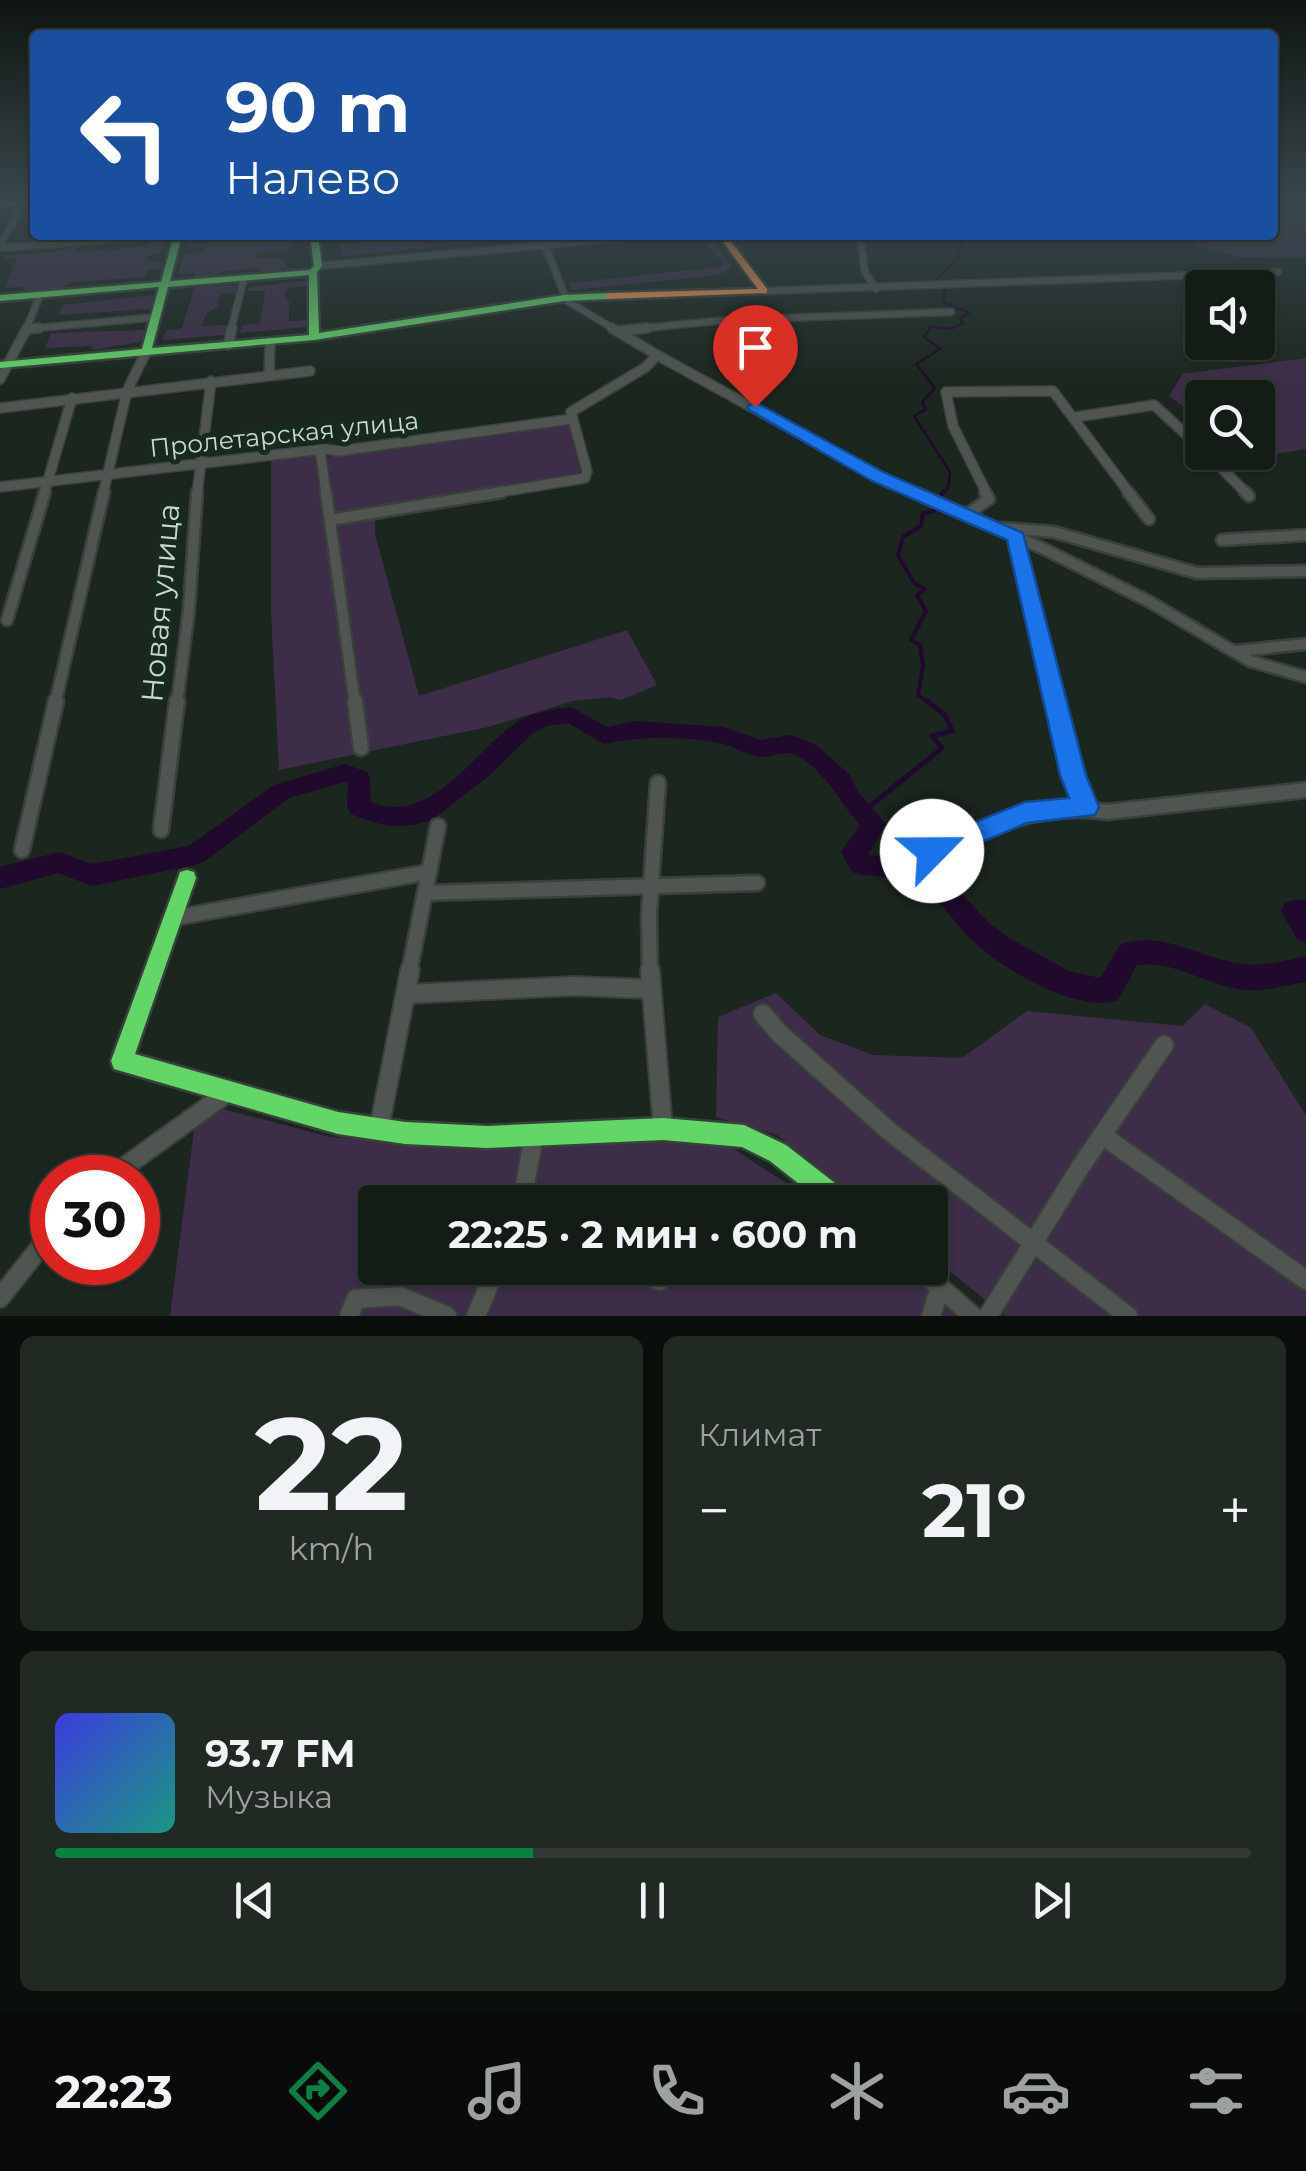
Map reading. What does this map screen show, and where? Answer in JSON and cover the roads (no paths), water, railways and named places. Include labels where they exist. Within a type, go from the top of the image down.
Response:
[{"type":"street","points":[[22,850],[126,391],[146,352],[170,262]]},
{"type":"street","points":[[314,338],[315,262]]},
{"type":"street","points":[[0,298],[378,262]]},
{"type":"street","points":[[553,262],[564,298]]},
{"type":"street","points":[[742,262],[764,292]]},
{"type":"street","points":[[864,262],[876,288]]},
{"type":"street","points":[[5,365],[314,338],[564,298],[1278,272]]},
{"type":"street","points":[[228,345],[244,278]]},
{"type":"street","points":[[0,379],[28,328],[40,295]]},
{"type":"street","points":[[564,298],[616,332],[879,477],[1150,602],[1265,666],[1306,677]]},
{"type":"street","points":[[616,332],[727,320],[951,312]]},
{"type":"street","points":[[28,328],[157,317]]},
{"type":"street","points":[[269,375],[270,342]]},
{"type":"street","points":[[330,520],[585,478],[587,471],[571,412],[646,367],[657,355]]},
{"type":"street","points":[[0,408],[310,371]]},
{"type":"street","name":"Новая улица","points":[[161,830],[189,609],[199,462],[211,381]]},
{"type":"street","points":[[966,515],[989,499],[952,426],[946,392],[1053,391],[1076,416],[1149,519]]},
{"type":"street","points":[[7,620],[72,398]]},
{"type":"street","points":[[1076,416],[1154,405],[1185,432]]},
{"type":"street","name":"Пролетарская улица","points":[[0,488],[320,449],[339,452],[572,419]]},
{"type":"street","points":[[320,449],[362,748]]},
{"type":"street","points":[[1223,470],[1248,496]]},
{"type":"street","points":[[996,528],[1054,532],[1197,573],[1306,571]]},
{"type":"street","points":[[1222,540],[1306,535]]},
{"type":"street","points":[[1016,537],[1073,775],[1086,807]]},
{"type":"street","points":[[1234,651],[1306,644]]},
{"type":"street","points":[[658,782],[651,887],[651,989],[663,1129]]},
{"type":"street","points":[[932,851],[1025,812],[1086,807],[1107,812],[1306,790]]},
{"type":"street","points":[[380,1129],[438,826]]},
{"type":"street","points":[[173,918],[429,872]]},
{"type":"street","points":[[187,878],[122,1061],[338,1123],[380,1129],[488,1137],[663,1129],[744,1136],[778,1153],[819,1185]]},
{"type":"street","points":[[425,893],[758,883]]},
{"type":"street","points":[[406,994],[574,986],[651,989]]},
{"type":"street","points":[[763,1014],[778,1033],[889,1131],[1128,1316]]},
{"type":"street","points":[[988,1316],[1164,1044]]},
{"type":"street","points":[[142,1155],[227,1093]]},
{"type":"street","points":[[525,1185],[534,1135]]},
{"type":"street","points":[[1102,1136],[1306,1280]]},
{"type":"street","points":[[0,1298],[30,1260]]},
{"type":"street","points":[[476,1316],[489,1285]]},
{"type":"street","points":[[938,1285],[974,1316]]},
{"type":"street","points":[[930,1316],[938,1306],[940,1287]]},
{"type":"street","points":[[349,1316],[356,1299],[400,1296],[447,1316]]},
{"type":"waterway","points":[[943,492],[948,488],[950,472],[914,416],[926,409],[922,402],[935,388],[916,364],[940,349],[924,337],[931,327],[950,329],[964,323],[959,318],[969,313],[943,302],[945,286],[937,279],[954,262]]},
{"type":"waterway","points":[[930,704],[918,695],[923,666],[920,645],[911,640],[926,611],[917,595],[925,589],[914,583],[898,555],[903,537],[921,526],[923,513],[934,511],[943,492]]},
{"type":"waterway","points":[[864,811],[942,748],[932,736],[952,731],[945,715],[927,701]]},
{"type":"waterway","points":[[0,878],[59,862],[92,875],[195,855],[282,791],[345,773],[359,778],[359,807],[386,818],[424,813],[482,769],[524,728],[542,719],[571,715],[604,736],[637,729],[723,735],[760,749],[789,743],[808,751],[841,780],[850,799],[874,824],[853,852],[861,865],[921,873],[945,891],[981,932],[1000,947],[1081,988],[1108,991],[1129,954],[1145,952],[1173,956],[1243,977],[1306,969]]},
{"type":"waterway","points":[[1306,911],[1294,911],[1306,931]]}]
